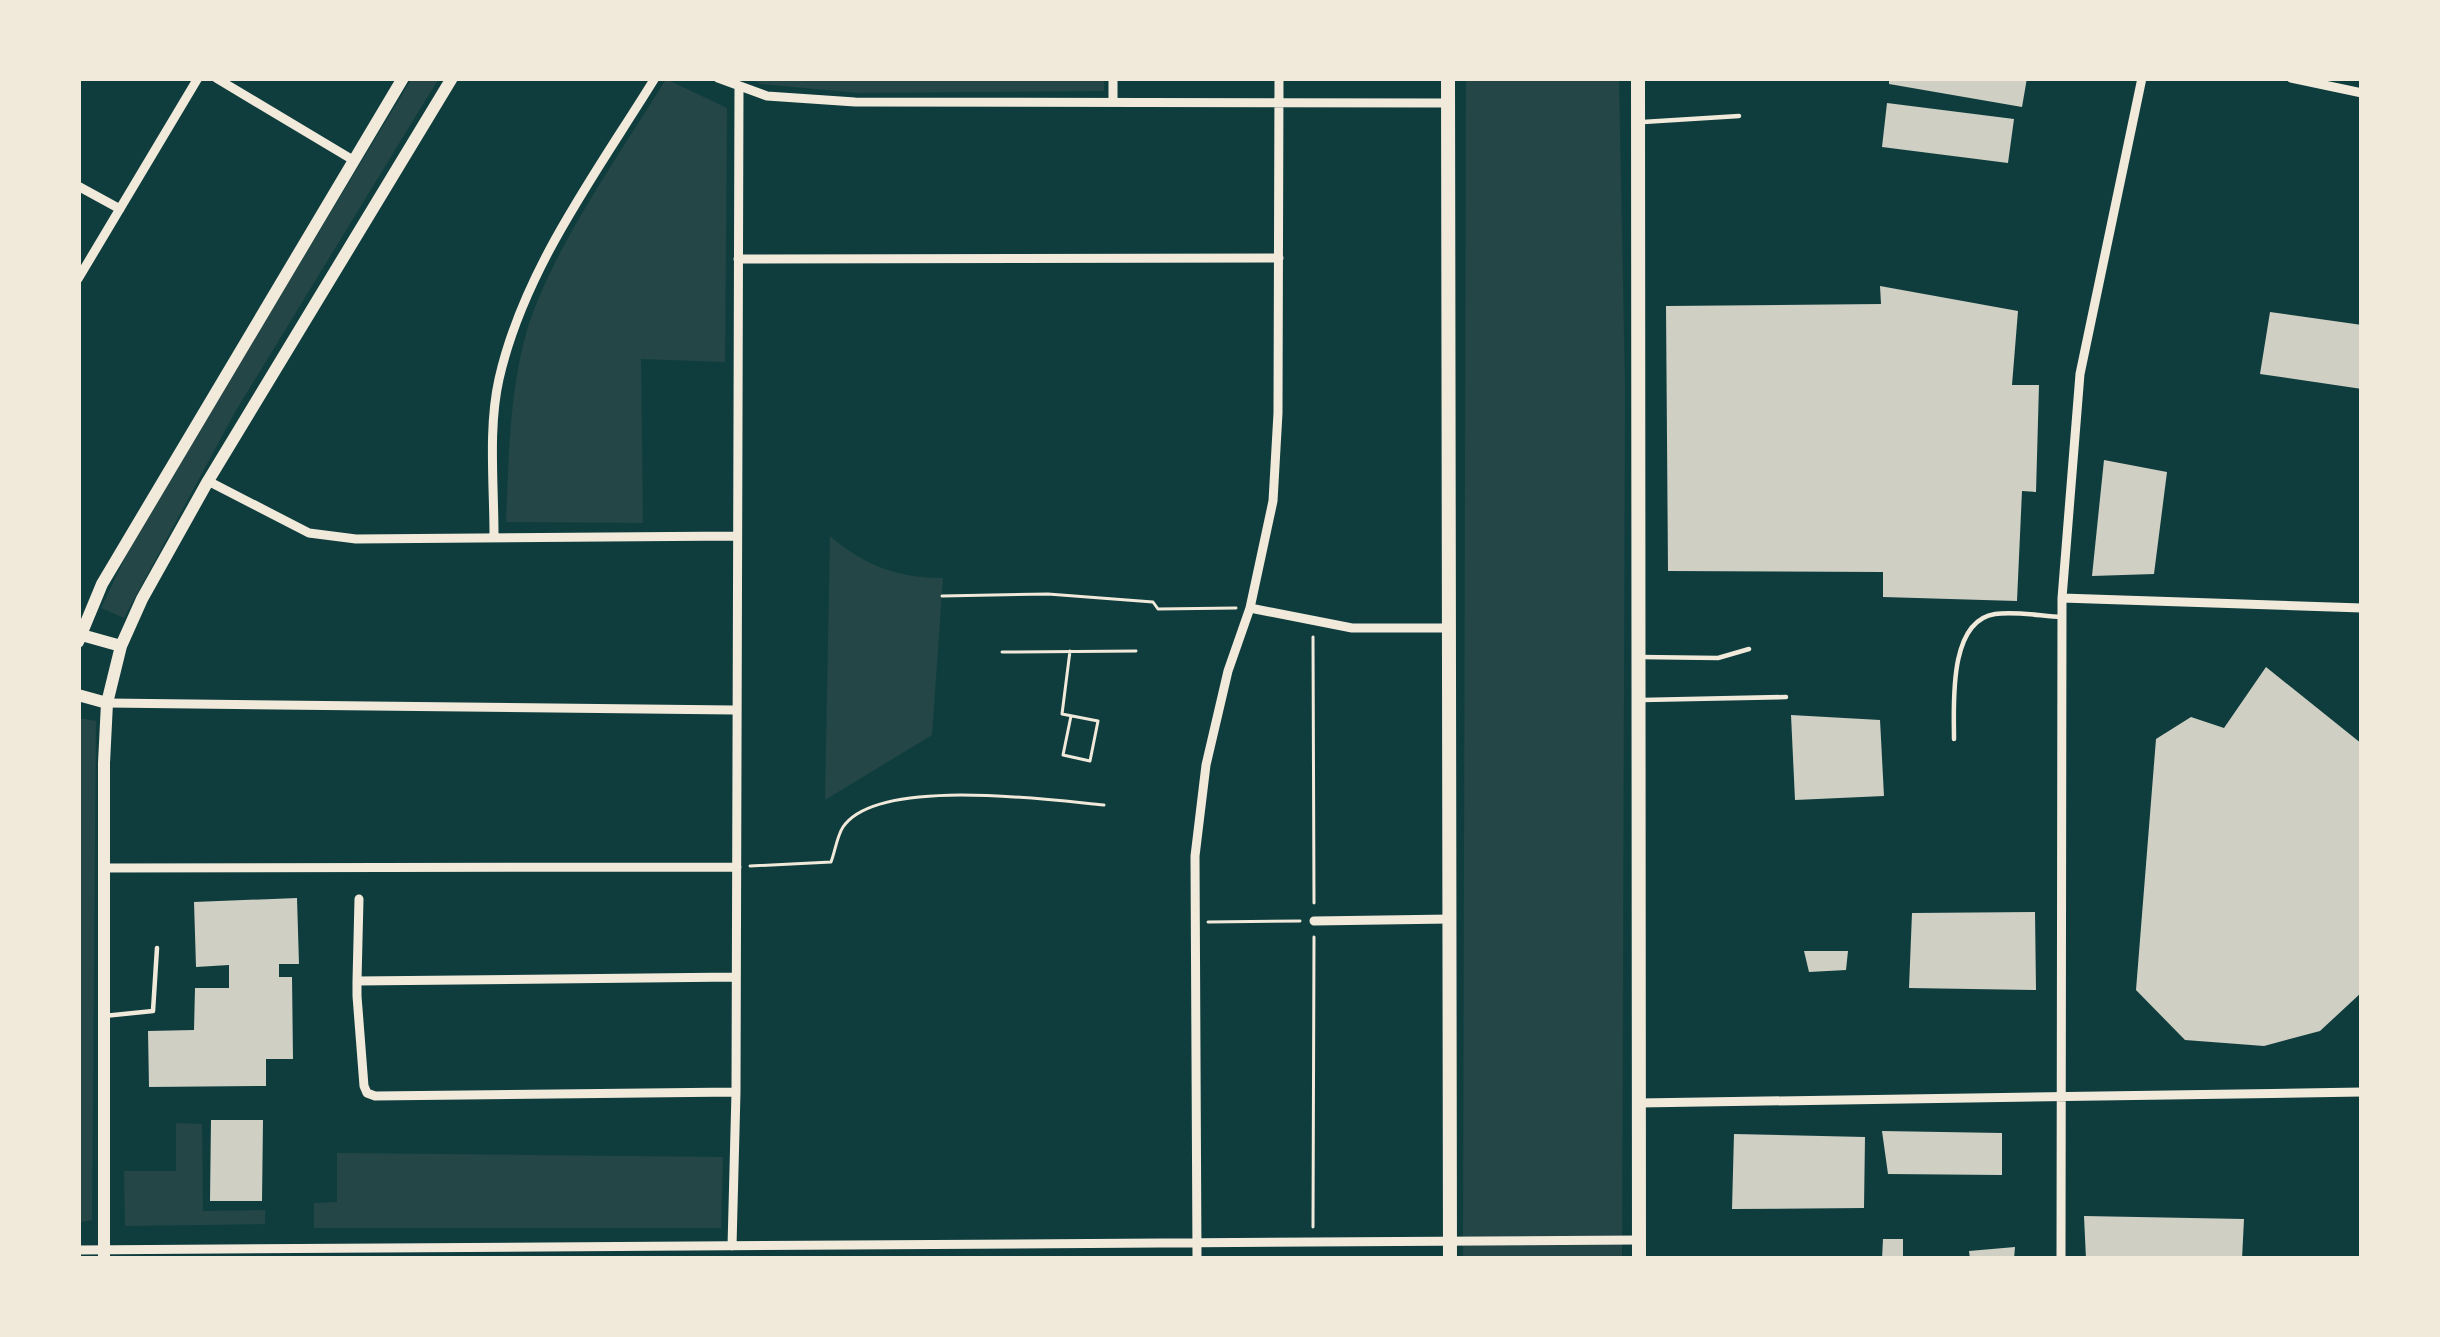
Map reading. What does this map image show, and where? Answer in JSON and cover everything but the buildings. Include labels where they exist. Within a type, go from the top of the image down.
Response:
[{"type":"main road","points":[[1448,78],[1450,1259]]},
{"type":"main road","points":[[1638,78],[1639,1259]]},
{"type":"street","points":[[78,279],[199,78]]},
{"type":"street","points":[[216,78],[353,160]]},
{"type":"street","points":[[121,646],[79,637],[102,584],[404,78]]},
{"type":"street","points":[[104,1254],[107,703],[121,646],[208,482],[452,78]]},
{"type":"street","points":[[494,535],[498,382],[514,330],[552,246],[655,78]]},
{"type":"street","points":[[718,78],[767,96],[855,102],[1448,103]]},
{"type":"street","points":[[1113,78],[1113,101]]},
{"type":"street","points":[[1197,1259],[1196,856],[1206,765],[1228,671],[1250,608],[1273,501],[1278,412],[1279,78]]},
{"type":"street","points":[[2061,1259],[2062,598],[2080,374],[2142,78]]},
{"type":"street","points":[[2290,78],[2362,93]]},
{"type":"street","points":[[732,1246],[739,86]]},
{"type":"street","points":[[78,186],[120,209]]},
{"type":"street","points":[[738,260],[1279,258]]},
{"type":"street","points":[[208,482],[309,533],[356,539],[737,536]]},
{"type":"street","points":[[2062,598],[2362,608]]},
{"type":"street","points":[[1250,608],[1352,628],[1450,628]]},
{"type":"street","points":[[78,695],[107,703],[734,710]]},
{"type":"street","points":[[104,868],[737,867]]},
{"type":"street","points":[[359,899],[357,981],[367,1093],[736,1092]]},
{"type":"street","points":[[1314,921],[1451,919]]},
{"type":"street","points":[[357,981],[736,977]]},
{"type":"street","points":[[1639,1102],[2362,1091]]},
{"type":"street","points":[[78,1250],[104,1254],[503,1253],[732,1246],[1639,1240]]},
{"type":"lane","points":[[1638,122],[1739,116]]},
{"type":"lane","points":[[1954,739],[1954,674],[1960,652],[1979,620],[1993,614],[2062,617]]},
{"type":"lane","points":[[1640,657],[1718,658],[1749,649]]},
{"type":"lane","points":[[1640,700],[1786,697]]},
{"type":"lane","points":[[104,1016],[153,1011],[157,948]]},
{"type":"path","points":[[942,596],[1048,594],[1154,602],[1158,609],[1250,608]]},
{"type":"path","points":[[1002,652],[1136,650]]},
{"type":"path","points":[[1070,651],[1062,714],[1098,721],[1090,761],[1063,755],[1071,716]]},
{"type":"path","points":[[737,867],[831,862],[844,825],[868,809],[903,799],[968,794],[1104,805]]},
{"type":"path","points":[[1196,922],[1314,921]]},
{"type":"shaded area","points":[[412,78],[439,78],[235,412],[124,618],[101,608],[137,533]]},
{"type":"shaded area","points":[[748,78],[1104,78],[1104,91],[858,93],[761,84]]},
{"type":"shaded area","points":[[1466,78],[1619,78],[1625,388],[1622,1259],[1463,1259]]},
{"type":"shaded area","points":[[666,79],[727,108],[725,362],[641,359],[643,523],[506,522],[513,401],[538,299],[570,235]]},
{"type":"shaded area","points":[[830,536],[883,568],[943,578],[932,735],[825,800]]},
{"type":"shaded area","points":[[78,718],[96,721],[92,1220],[78,1223]]},
{"type":"shaded area","points":[[176,1123],[202,1124],[203,1211],[265,1210],[265,1224],[125,1226],[124,1171],[176,1171]]},
{"type":"shaded area","points":[[337,1153],[723,1157],[721,1228],[314,1228],[314,1203],[337,1202]]}]
